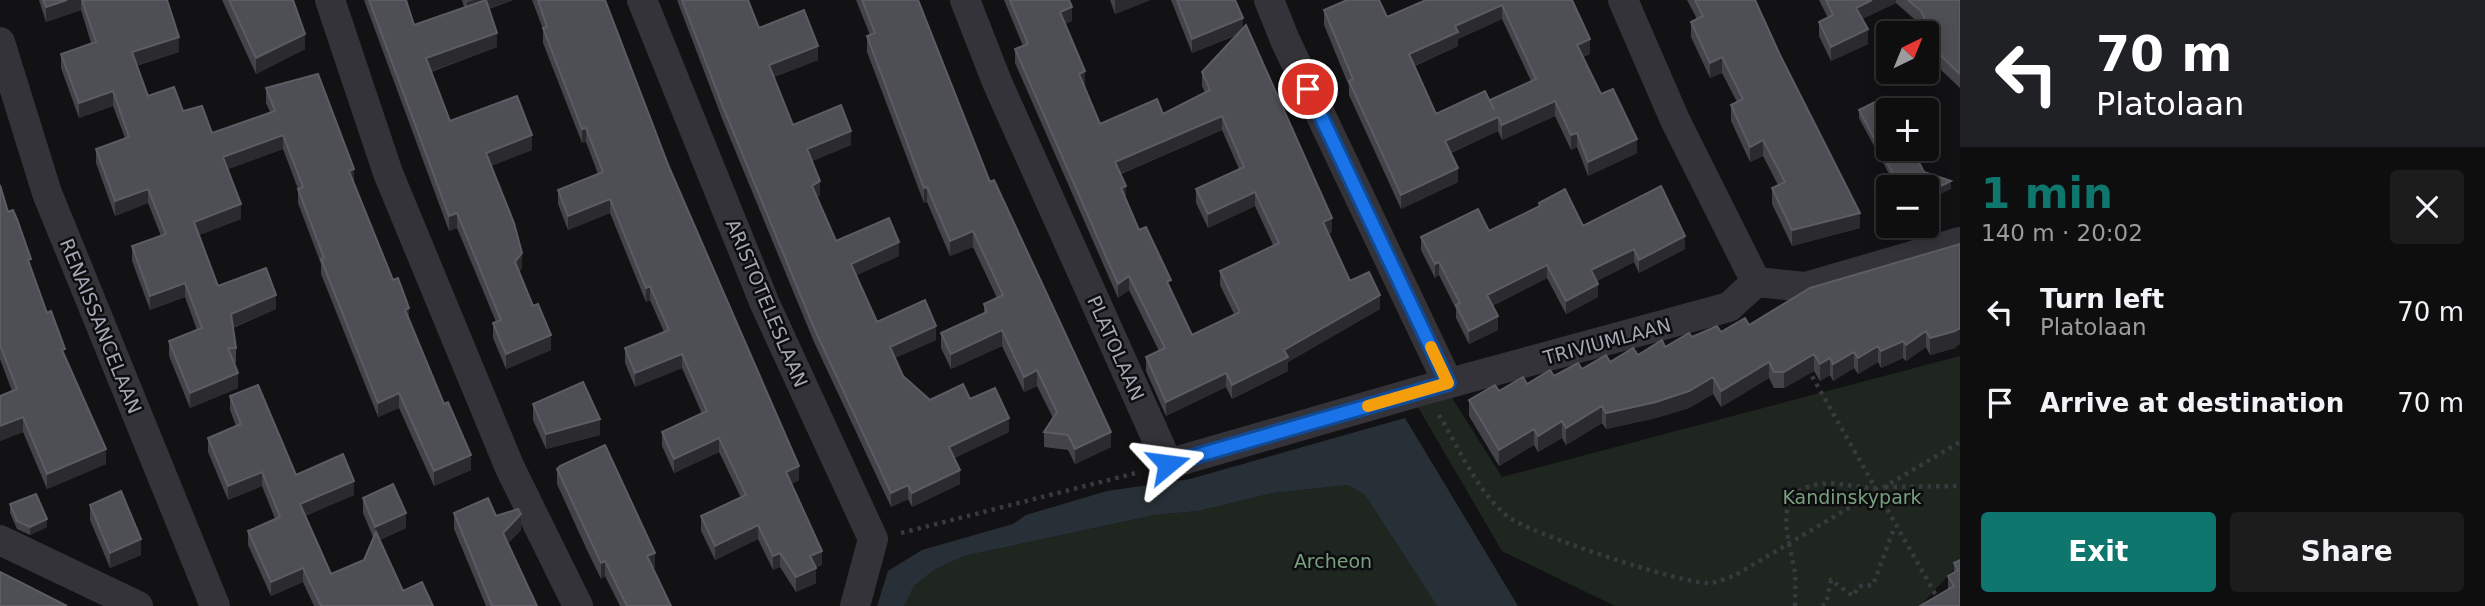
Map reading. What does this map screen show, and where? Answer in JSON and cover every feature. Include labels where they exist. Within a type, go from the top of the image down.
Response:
[{"type":"street","points":[[330,0],[388,173],[510,468],[578,606]]},
{"type":"street","name":"ARISTOTELESLAAN","points":[[642,0],[765,304],[873,539]]},
{"type":"street","name":"PLATOLAAN","points":[[965,0],[997,82],[1168,464]]},
{"type":"street","points":[[1168,464],[1436,387],[1269,0]]},
{"type":"street","points":[[1623,0],[1675,120],[1756,282],[1806,287],[1960,242]]},
{"type":"street","name":"RENAISSANCELAAN","points":[[0,42],[47,193],[215,606]]},
{"type":"street","name":"TRIVIUMLAAN","points":[[1436,387],[1730,307],[1756,282]]},
{"type":"street","points":[[855,606],[873,539]]},
{"type":"street","points":[[0,540],[138,606]]},
{"type":"path","points":[[1804,362],[1942,606]]},
{"type":"path","points":[[1436,387],[1488,495],[1508,517],[1538,533],[1646,569],[1708,583],[1734,576],[1960,442]]},
{"type":"path","points":[[873,539],[1168,464]]},
{"type":"path","points":[[1795,606],[1795,574],[1784,514],[1792,498],[1806,488],[1821,484],[1876,490]]},
{"type":"path","points":[[1884,487],[1960,486]]},
{"type":"path","points":[[1822,606],[1826,604],[1831,580],[1853,596],[1859,586],[1873,585],[1895,525]]},
{"type":"green space","name":"Kandinskypark","points":[[1960,356],[1960,563],[1920,606],[1615,606],[1502,551],[1415,402],[1449,393],[1502,477]]},
{"type":"green space","name":"Archeon","points":[[1348,485],[1365,495],[1437,606],[904,606],[914,586],[934,570],[964,556],[1155,515],[1198,511],[1273,493]]},
{"type":"shaded area","points":[[1405,418],[1518,606],[1437,606],[1365,495],[1348,485],[1273,493],[1198,511],[1155,515],[964,556],[934,570],[914,586],[904,606],[877,606],[888,571],[922,550],[1013,524],[1026,515],[1107,491],[1190,479]]},
{"type":"building","points":[[43,0],[67,0],[46,7]]},
{"type":"building","points":[[82,0],[167,0],[179,37],[132,52],[148,96],[174,87],[183,111],[202,106],[212,133],[275,111],[266,88],[318,74],[354,169],[349,171],[393,280],[398,278],[409,308],[405,310],[444,404],[448,402],[471,455],[434,471],[399,393],[378,403],[321,259],[324,258],[298,189],[303,187],[283,135],[223,157],[241,204],[194,222],[218,286],[266,268],[276,295],[231,314],[236,348],[228,348],[238,373],[190,393],[169,341],[202,328],[185,283],[150,296],[132,246],[166,234],[148,189],[115,201],[96,149],[129,137],[113,91],[79,103],[61,54],[96,42]]},
{"type":"building","points":[[229,0],[293,0],[305,34],[256,58]]},
{"type":"building","points":[[369,0],[406,0],[414,25],[486,0],[497,33],[426,58],[450,121],[517,96],[532,135],[486,153],[514,223],[522,253],[515,262],[533,306],[538,304],[551,335],[506,354],[493,323],[501,320],[457,213],[449,216]]},
{"type":"building","points":[[538,0],[605,0],[669,167],[799,466],[786,472],[822,551],[810,556],[816,568],[796,577],[780,553],[773,556],[758,525],[715,546],[701,516],[746,495],[719,438],[674,459],[662,432],[707,411],[682,354],[635,373],[625,348],[669,330],[650,286],[646,288],[610,199],[568,216],[558,190],[603,172],[586,128],[582,129],[543,28],[547,27]]},
{"type":"building","points":[[682,0],[748,0],[759,28],[804,10],[818,46],[769,65],[793,125],[841,105],[851,131],[807,149],[820,181],[812,186],[836,241],[889,218],[899,242],[851,264],[877,322],[925,300],[936,326],[890,347],[903,376],[930,400],[963,384],[970,399],[995,388],[1009,418],[949,447],[960,470],[912,493],[908,485],[891,493],[814,328]]},
{"type":"building","points":[[862,0],[918,0],[990,182],[994,180],[1111,432],[1075,449],[1068,435],[1044,432],[1057,412],[1037,370],[1024,377],[1002,330],[951,354],[941,333],[987,312],[984,304],[1003,295],[973,231],[950,241],[927,187],[924,188],[867,36],[875,33]]},
{"type":"building","points":[[1010,0],[1069,0],[1072,7],[1060,12],[1085,71],[1079,74],[1100,124],[1157,99],[1163,114],[1210,90],[1202,72],[1246,25],[1332,218],[1323,222],[1350,281],[1369,272],[1380,295],[1284,350],[1288,357],[1232,385],[1226,373],[1166,402],[1146,357],[1165,348],[1129,276],[1118,284],[1015,49],[1028,44]],"holes":[[[1222,116],[1244,167],[1196,189],[1208,214],[1255,192],[1279,243],[1220,271],[1240,312],[1192,335],[1167,282],[1171,280],[1146,227],[1139,230],[1121,188],[1126,186],[1115,162]]]},
{"type":"building","points":[[1177,0],[1235,0],[1243,18],[1192,39]]},
{"type":"building","points":[[1347,0],[1379,0],[1387,17],[1426,0],[1572,0],[1590,39],[1577,45],[1601,94],[1613,89],[1637,139],[1588,162],[1577,133],[1571,135],[1555,101],[1502,125],[1498,117],[1445,141],[1458,168],[1401,195],[1349,81],[1353,79],[1324,10]],"holes":[[[1502,5],[1536,79],[1490,100],[1494,110],[1485,91],[1436,114],[1409,54],[1458,32],[1455,26]]]},
{"type":"building","points":[[1695,0],[1755,0],[1860,213],[1792,230],[1772,188],[1785,182],[1763,140],[1750,147],[1731,105],[1743,99],[1722,57],[1710,63],[1691,22],[1703,16]]},
{"type":"building","points":[[1826,0],[1872,0],[1856,8],[1868,29],[1831,47],[1819,22],[1833,15]]},
{"type":"building","points":[[1908,0],[1960,0],[1960,74],[1942,57],[1939,50],[1939,21],[1926,21],[1921,11]]},
{"type":"building","points":[[1876,102],[1876,142],[1859,110]]},
{"type":"building","points":[[1886,161],[1918,161],[1924,172],[1933,175],[1894,175]]},
{"type":"building","points":[[1939,177],[1951,181],[1939,187]]},
{"type":"building","points":[[0,185],[8,212],[13,210],[17,219],[47,313],[51,311],[65,349],[62,350],[106,449],[47,474],[23,417],[0,426],[0,396],[17,389],[0,345]]},
{"type":"building","points":[[1661,186],[1685,236],[1639,260],[1634,249],[1591,270],[1598,284],[1566,301],[1547,265],[1487,295],[1498,316],[1469,331],[1456,305],[1460,303],[1439,262],[1435,264],[1421,237],[1478,209],[1489,231],[1540,206],[1539,203],[1565,189],[1583,226]]},
{"type":"building","points":[[1960,244],[1960,328],[1955,331],[1930,338],[1926,331],[1906,345],[1903,341],[1881,351],[1878,346],[1858,358],[1854,352],[1833,364],[1830,358],[1820,364],[1814,354],[1784,372],[1774,372],[1769,362],[1721,391],[1713,377],[1689,391],[1656,402],[1606,413],[1602,406],[1566,428],[1562,421],[1538,436],[1534,429],[1499,450],[1469,400],[1495,385],[1499,391],[1523,377],[1527,384],[1550,370],[1554,376],[1578,363],[1582,369],[1606,355],[1610,362],[1633,348],[1638,355],[1662,340],[1665,347],[1689,333],[1692,337],[1717,326],[1721,332],[1745,318],[1749,325],[1810,288]]},
{"type":"building","points":[[583,382],[600,419],[546,434],[533,404]]},
{"type":"building","points":[[258,385],[296,475],[343,454],[354,481],[300,504],[331,574],[364,560],[376,532],[403,591],[422,582],[433,606],[321,606],[303,568],[271,582],[248,531],[280,517],[262,472],[228,486],[208,438],[241,424],[230,396]]},
{"type":"building","points":[[605,445],[655,553],[647,556],[671,606],[627,606],[605,561],[601,563],[557,469]]},
{"type":"building","points":[[393,484],[406,513],[375,527],[363,498]]},
{"type":"building","points":[[121,491],[141,539],[110,553],[90,505]]},
{"type":"building","points":[[36,494],[47,519],[30,527],[17,521],[10,504]]},
{"type":"building","points":[[488,498],[496,516],[518,509],[521,514],[503,533],[537,606],[492,606],[454,513]]},
{"type":"building","points":[[1960,560],[1960,606],[1920,606],[1954,586],[1948,576],[1958,570],[1954,563]]},
{"type":"building","points":[[0,572],[67,606],[0,606]]},
{"type":"slow traffic","points":[[1368,406],[1448,383],[1431,347]]},
{"type":"route","points":[[1168,464],[1448,383],[1308,89]]}]
